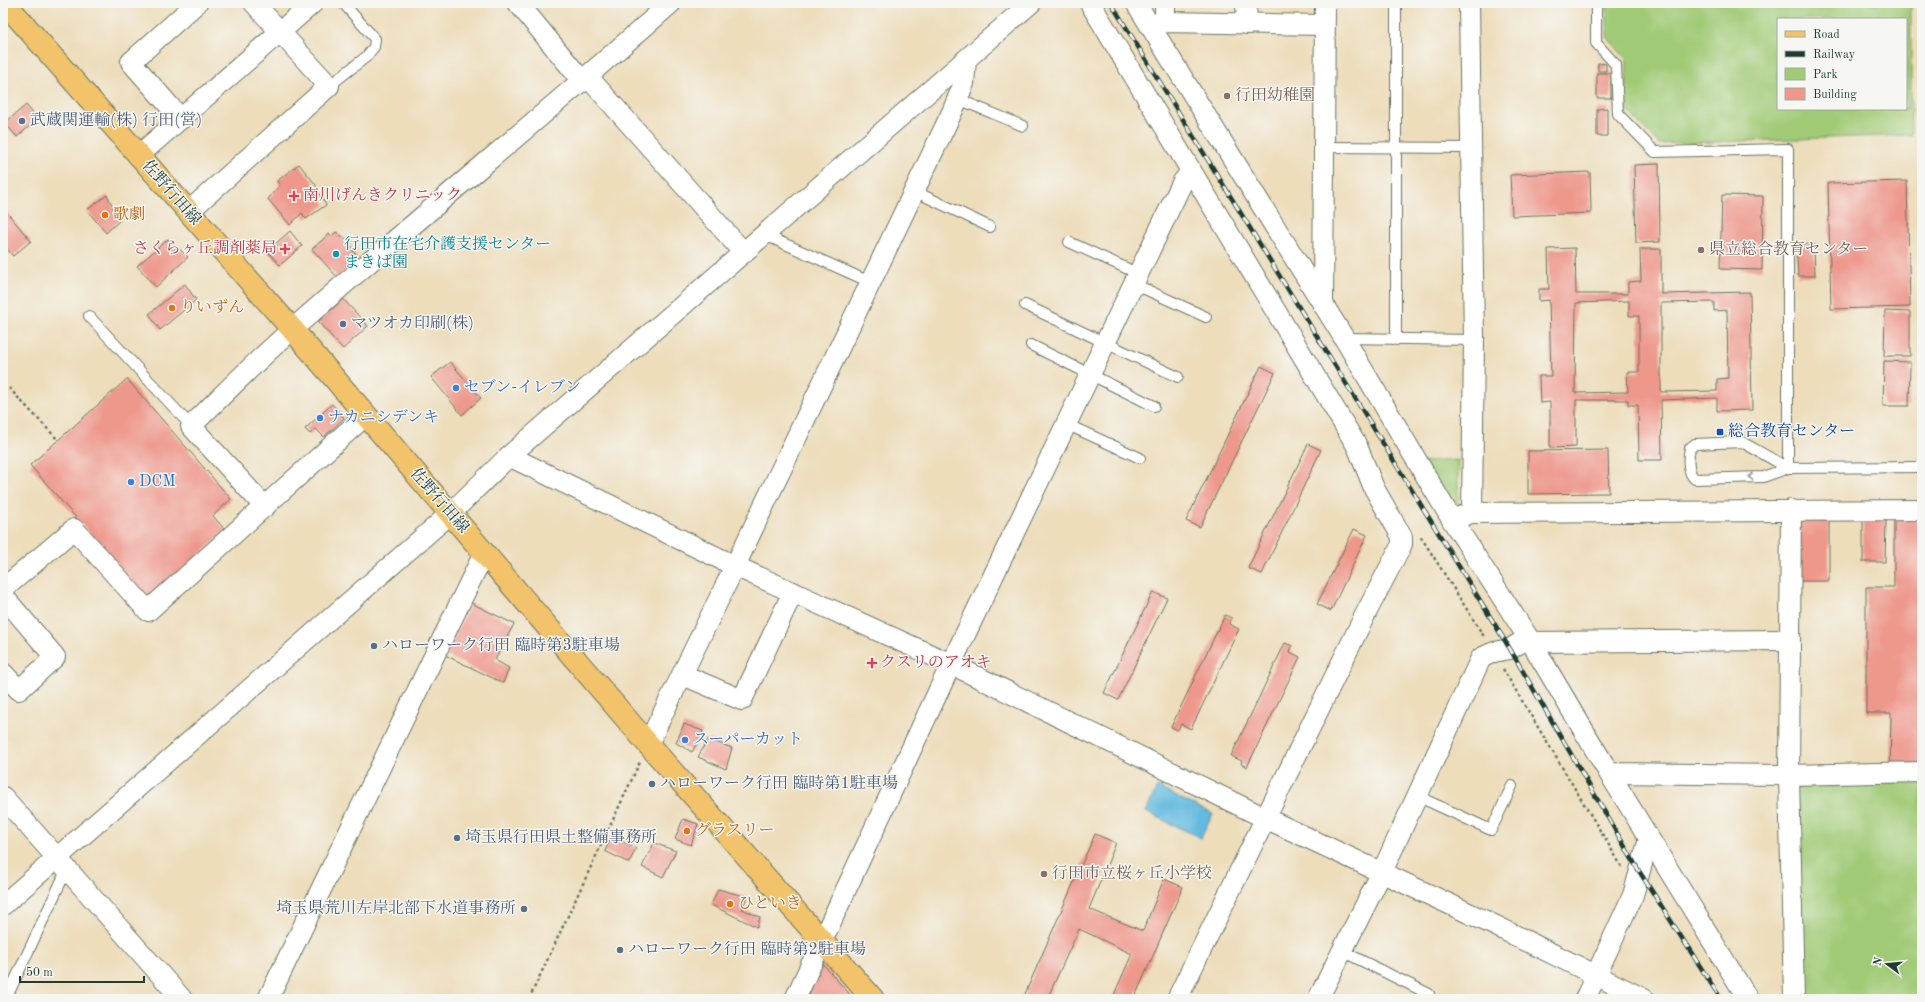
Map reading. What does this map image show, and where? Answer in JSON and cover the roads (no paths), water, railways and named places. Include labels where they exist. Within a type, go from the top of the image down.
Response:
[{"type":"main road","name":"佐野行田線","points":[[5,3],[138,156],[292,329],[365,416],[648,744],[873,999]]},
{"type":"street","points":[[180,119],[131,62],[197,3]]},
{"type":"street","points":[[188,212],[329,86],[254,3]]},
{"type":"street","points":[[138,156],[313,3]]},
{"type":"street","points":[[518,3],[585,79],[744,253]]},
{"type":"street","points":[[265,507],[192,426],[292,329],[585,79],[671,3]]},
{"type":"street","points":[[3,905],[62,863],[450,513],[509,456],[966,61],[1031,3]]},
{"type":"street","points":[[1090,3],[1357,446],[1374,488],[1402,537],[1402,544],[1265,818],[1178,999]]},
{"type":"street","points":[[1136,3],[1160,17],[1246,24],[1324,26]]},
{"type":"street","points":[[1246,3],[1246,24]]},
{"type":"street","points":[[1323,305],[1325,3]]},
{"type":"street","points":[[1469,3],[1474,340],[1472,513]]},
{"type":"street","points":[[1160,17],[1323,305],[1452,520],[1529,640],[1748,999]]},
{"type":"street","points":[[648,744],[735,566],[958,99],[964,83],[966,61]]},
{"type":"street","points":[[795,999],[951,664],[1182,183],[1191,171]]},
{"type":"street","points":[[3,589],[74,529],[148,611],[365,416]]},
{"type":"street","points":[[509,456],[735,566],[951,664],[1265,818],[1382,872],[1644,999]]},
{"type":"street","points":[[1790,510],[1790,775],[1794,999]]},
{"type":"street","points":[[1452,520],[1472,513],[1922,510]]},
{"type":"street","points":[[268,999],[484,554]]},
{"type":"street","points":[[683,674],[742,700],[793,592]]},
{"type":"street","points":[[3,596],[55,657],[19,690],[3,673]]},
{"type":"street","points":[[1318,999],[1382,872],[1481,658],[1494,652],[1510,649],[1529,640],[1790,640]]},
{"type":"street","points":[[1609,773],[1790,775],[1922,772]]},
{"type":"street","points":[[3,797],[182,999]]},
{"type":"street","points":[[1585,999],[1633,895],[1649,839]]},
{"type":"lane","points":[[329,86],[366,57],[374,47],[374,39],[343,3]]},
{"type":"lane","points":[[1396,3],[1396,340]]},
{"type":"lane","points":[[1596,3],[1596,43],[1616,65],[1618,114],[1655,152],[1788,149],[1788,468]]},
{"type":"lane","points":[[958,99],[1023,126]]},
{"type":"lane","points":[[1324,147],[1472,148]]},
{"type":"lane","points":[[914,191],[990,227]]},
{"type":"lane","points":[[765,235],[870,282]]},
{"type":"lane","points":[[1069,242],[1206,317]]},
{"type":"lane","points":[[1025,305],[1178,377]]},
{"type":"lane","points":[[89,316],[192,426]]},
{"type":"lane","points":[[1344,338],[1474,340]]},
{"type":"lane","points":[[1031,345],[1154,406]]},
{"type":"lane","points":[[1066,424],[1140,458]]},
{"type":"lane","points":[[1788,468],[1742,442],[1695,444],[1690,448],[1689,452],[1689,471],[1691,476],[1695,479],[1763,477],[1788,468],[1922,467]]},
{"type":"lane","points":[[1417,796],[1491,830],[1512,786]]},
{"type":"lane","points":[[6,999],[62,863]]},
{"type":"lane","points":[[1342,951],[1429,994]]},
{"type":"water","points":[[1157,787],[1213,814],[1201,838],[1146,812]]},
{"type":"railway","points":[[1111,3],[1510,649],[1639,871],[1721,999]]},
{"type":"place","name":"行田幼稚園","points":[[1227,96]]},
{"type":"place","name":"武蔵関運輸(株) 行田(営)","points":[[22,121]]},
{"type":"place","name":"南川げんきクリニック","points":[[294,196]]},
{"type":"place","name":"歌劇","points":[[105,215]]},
{"type":"place","name":"さくらヶ丘調剤薬局","points":[[285,249]]},
{"type":"place","name":"県立総合教育センター","points":[[1701,250]]},
{"type":"place","name":"行田市在宅介護支援センター まきば園","points":[[336,254]]},
{"type":"place","name":"りいずん","points":[[172,308]]},
{"type":"place","name":"マツオカ印刷(株)","points":[[343,324]]},
{"type":"place","name":"セブン-イレブン","points":[[456,388]]},
{"type":"place","name":"ナカニシデンキ","points":[[320,418]]},
{"type":"place","name":"総合教育センター","points":[[1720,432]]},
{"type":"place","name":"DCM","points":[[131,482]]},
{"type":"place","name":"ハローワーク行田 臨時第3駐車場","points":[[374,646]]},
{"type":"place","name":"クスリのアオキ","points":[[872,663]]},
{"type":"place","name":"スーパーカット","points":[[685,740]]},
{"type":"place","name":"ハローワーク行田 臨時第1駐車場","points":[[652,784]]},
{"type":"place","name":"グラスリー","points":[[687,831]]},
{"type":"place","name":"埼玉県行田県土整備事務所","points":[[457,838]]},
{"type":"place","name":"行田市立桜ヶ丘小学校","points":[[1044,874]]},
{"type":"place","name":"ひといき","points":[[730,904]]},
{"type":"place","name":"埼玉県荒川左岸北部下水道事務所","points":[[524,909]]},
{"type":"place","name":"ハローワーク行田 臨時第2駐車場","points":[[620,950]]}]
